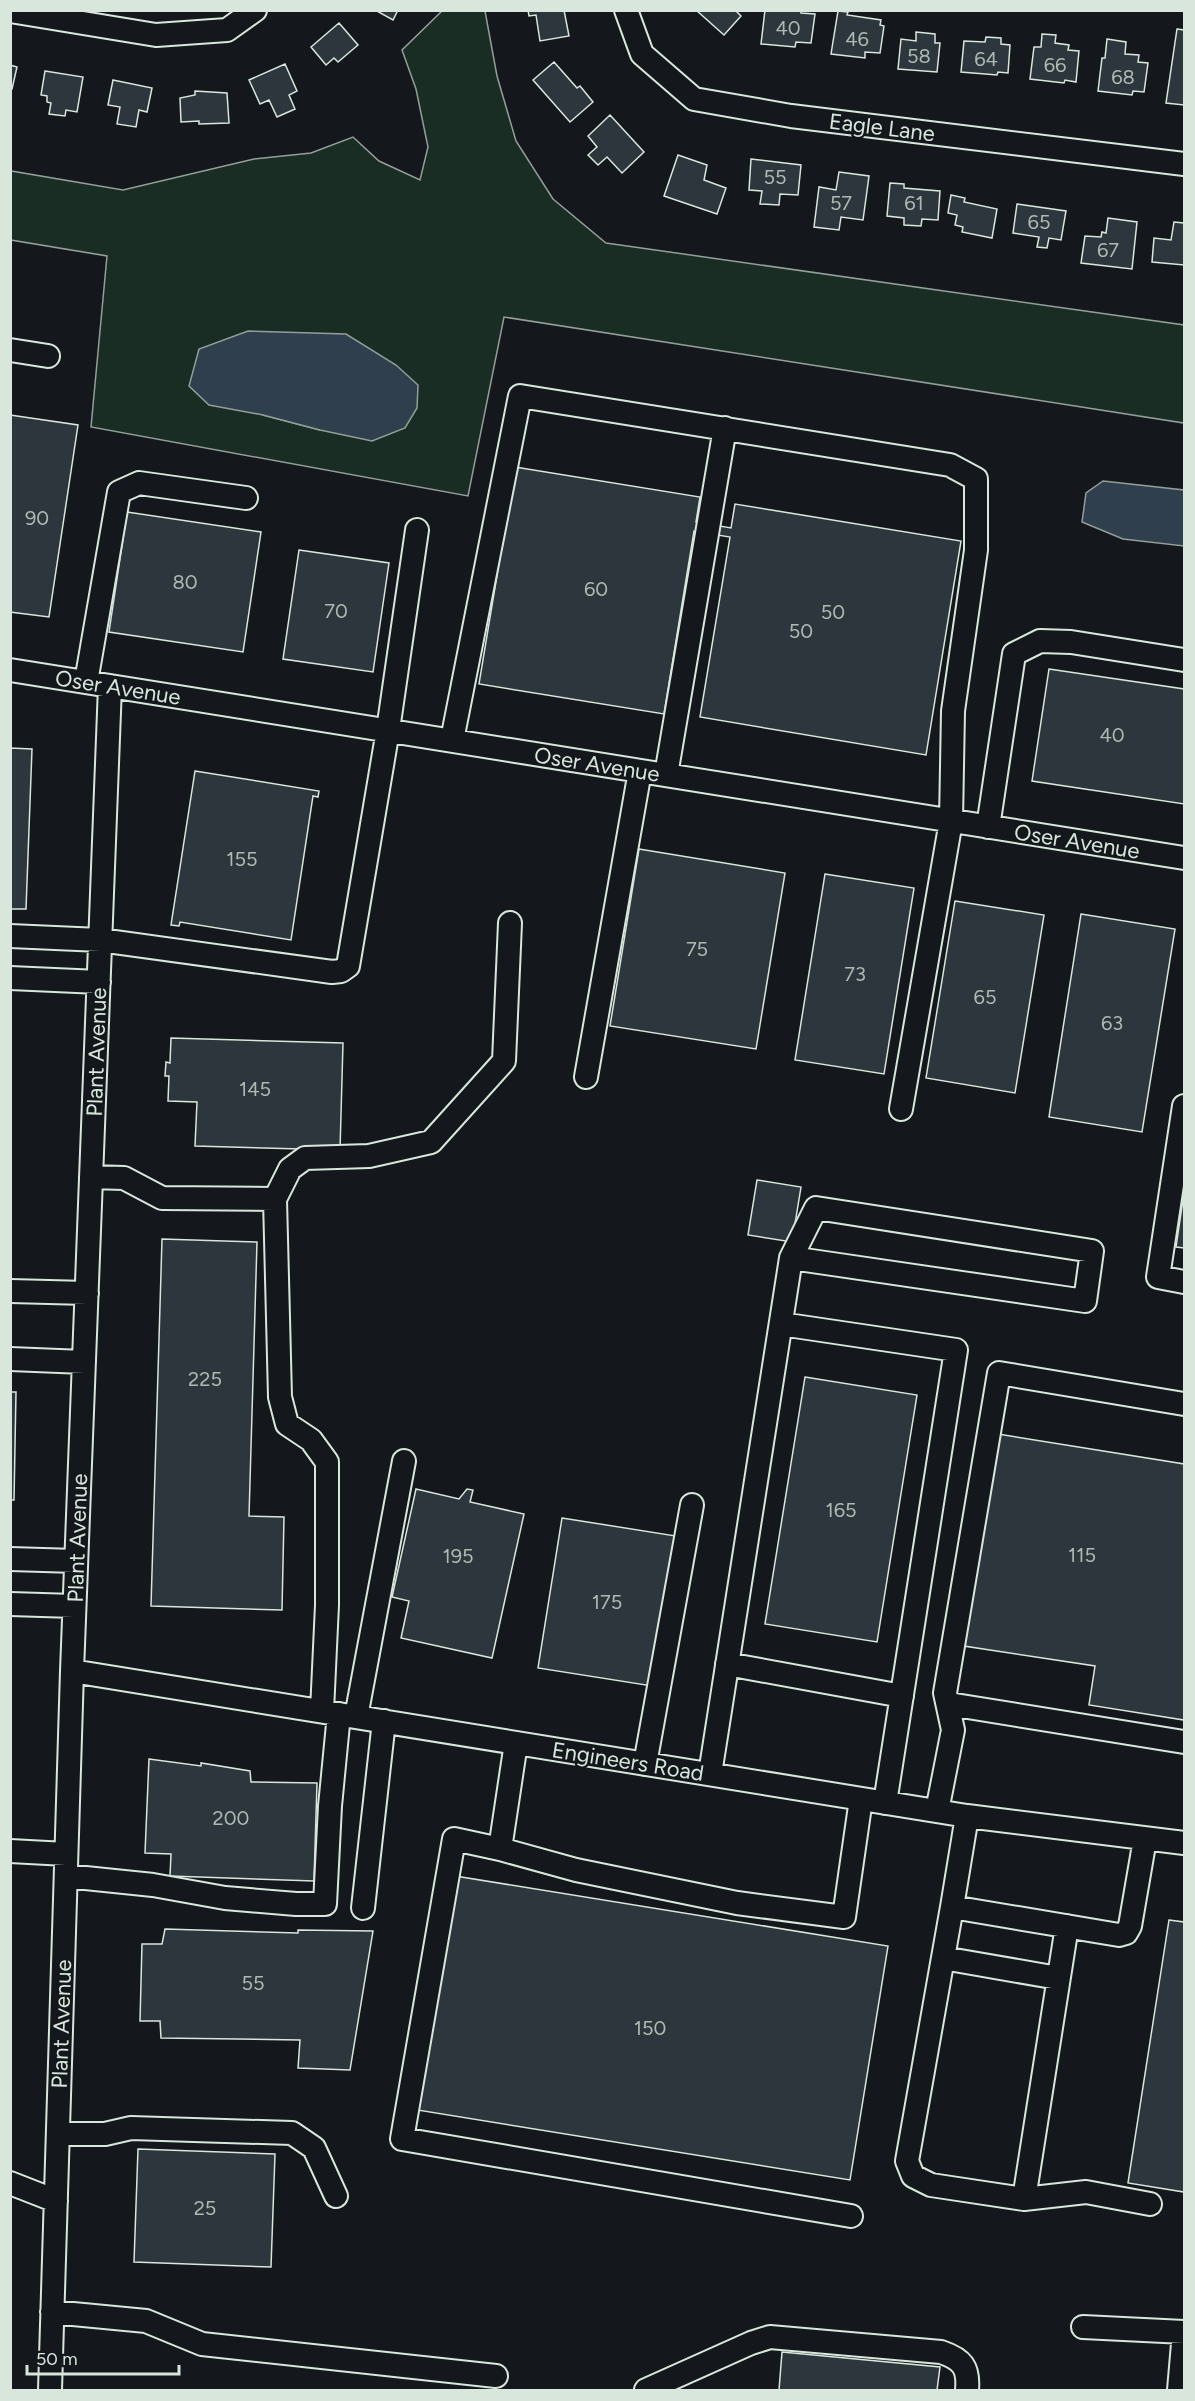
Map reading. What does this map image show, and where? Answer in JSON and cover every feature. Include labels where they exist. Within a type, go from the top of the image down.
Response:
[{"type":"street","points":[[10,11],[156,35],[227,30],[255,10]]},
{"type":"street","name":"Eagle Lane","points":[[626,10],[642,54],[694,99],[791,116],[1185,164]]},
{"type":"street","points":[[10,350],[48,356]]},
{"type":"street","points":[[452,740],[520,396],[950,465],[976,478],[976,550],[953,711],[951,821],[901,1109]]},
{"type":"street","points":[[666,775],[725,428]]},
{"type":"street","points":[[86,682],[119,492],[138,483],[246,498]]},
{"type":"street","points":[[10,936],[100,940],[332,972],[341,971],[348,966],[388,730],[417,530]]},
{"type":"street","points":[[988,827],[1014,654],[1040,641],[1071,642],[1185,660]]},
{"type":"street","name":"Oser Avenue","points":[[10,670],[1185,858]]},
{"type":"street","name":"Plant Avenue","points":[[50,2391],[74,1606],[110,686]]},
{"type":"street","points":[[586,1077],[640,771]]},
{"type":"street","points":[[339,1714],[327,1605],[327,1462],[311,1440],[287,1424],[280,1397],[275,1199],[290,1169],[305,1158],[369,1156],[431,1142],[504,1061],[510,923]]},
{"type":"street","points":[[10,978],[99,982]]},
{"type":"street","points":[[1185,1106],[1158,1277],[1185,1282]]},
{"type":"street","points":[[91,1177],[124,1178],[162,1198],[275,1199]]},
{"type":"street","points":[[710,1774],[791,1258],[816,1208],[1092,1251],[1086,1301],[791,1258]]},
{"type":"street","points":[[10,1291],[87,1293]]},
{"type":"street","points":[[782,1324],[956,1350],[885,1803]]},
{"type":"street","points":[[10,1359],[84,1362]]},
{"type":"street","points":[[937,1811],[953,1730],[945,1693],[999,1373],[1185,1404]]},
{"type":"street","points":[[10,1851],[153,1885],[225,1898],[325,1904],[330,1806],[339,1714],[404,1461]]},
{"type":"street","points":[[645,1764],[692,1505]]},
{"type":"street","points":[[10,1559],[76,1561]]},
{"type":"street","points":[[10,1604],[74,1606]]},
{"type":"street","points":[[727,1664],[902,1696]]},
{"type":"street","name":"Engineers Road","points":[[72,1671],[967,1816],[1185,1843]]},
{"type":"street","points":[[949,1704],[1185,1742]]},
{"type":"street","points":[[363,1908],[384,1721]]},
{"type":"street","points":[[500,1849],[516,1743]]},
{"type":"street","points":[[851,2216],[402,2139],[454,1839],[576,1870],[737,1903],[844,1917],[861,1799]]},
{"type":"street","points":[[967,1816],[907,2161],[913,2176],[931,2185],[1024,2199],[1086,2192],[1150,2204]]},
{"type":"street","points":[[952,1907],[1119,1935],[1126,1933],[1130,1926],[1145,1839]]},
{"type":"street","points":[[1024,2199],[1066,1926]]},
{"type":"street","points":[[943,1958],[1058,1978]]},
{"type":"street","points":[[58,2134],[105,2134],[132,2128],[292,2133],[314,2148],[336,2196]]},
{"type":"street","points":[[10,2183],[56,2201]]},
{"type":"street","points":[[52,2312],[146,2321],[202,2344],[496,2376]]},
{"type":"street","points":[[1083,2327],[1184,2332],[1179,2391]]},
{"type":"street","points":[[646,2391],[751,2343],[770,2337],[941,2352],[957,2358],[963,2366],[967,2391]]},
{"type":"green space","points":[[442,11],[485,11],[497,76],[516,141],[553,199],[606,243],[1184,325],[1184,423],[504,317],[468,496],[91,427],[107,256],[11,240],[11,171],[123,190],[254,159],[311,153],[353,137],[379,161],[420,180],[428,147],[416,89],[402,50]],"holes":[[[199,349],[320,430],[263,415]]]},
{"type":"water","points":[[248,331],[346,334],[396,365],[418,385],[417,408],[405,428],[372,441],[263,415],[209,405],[189,386],[199,349]]},
{"type":"water","points":[[1103,481],[1184,490],[1184,546],[1123,539],[1082,522],[1086,493]]},
{"type":"building","points":[[375,10],[398,10],[393,20]]},
{"type":"building","points":[[528,10],[564,10],[569,36],[540,41],[536,15],[529,16]]},
{"type":"building","points":[[696,10],[735,10],[741,16],[724,35]]},
{"type":"building","points":[[765,10],[801,10],[801,13],[815,14],[811,43],[796,42],[795,47],[761,44]]},
{"type":"building","points":[[838,11],[848,12],[847,15],[881,20],[880,25],[884,26],[880,53],[865,52],[865,58],[831,54]]},
{"type":"building","points":[[339,23],[358,45],[338,62],[334,58],[326,65],[311,47]]},
{"type":"building","points":[[1177,29],[1184,30],[1184,105],[1166,103]]},
{"type":"building","points":[[916,32],[935,34],[935,43],[940,43],[937,72],[898,69],[901,39],[916,41]]},
{"type":"building","points":[[1042,34],[1056,35],[1055,43],[1069,45],[1068,50],[1079,51],[1076,82],[1030,79],[1034,47],[1041,47]]},
{"type":"building","points":[[986,37],[1001,38],[1001,44],[1010,45],[1008,73],[998,72],[997,75],[961,72],[964,41],[985,42]]},
{"type":"building","points":[[1107,39],[1126,42],[1125,54],[1139,55],[1138,62],[1148,63],[1144,92],[1133,91],[1132,95],[1098,91]]},
{"type":"building","points":[[554,62],[577,88],[580,86],[593,102],[570,122],[533,80]]},
{"type":"building","points":[[285,64],[297,91],[289,95],[295,109],[277,117],[269,100],[260,104],[249,80]]},
{"type":"building","points":[[10,65],[17,67],[12,89],[10,89]]},
{"type":"building","points":[[45,71],[83,77],[77,112],[66,110],[65,116],[49,114],[51,103],[47,102],[47,96],[41,95]]},
{"type":"building","points":[[113,80],[152,88],[147,112],[139,110],[136,127],[117,124],[120,107],[108,105]]},
{"type":"building","points":[[195,91],[227,93],[229,123],[181,122],[180,98],[195,95]]},
{"type":"building","points":[[610,115],[644,152],[622,173],[607,157],[598,165],[588,155],[597,147],[588,136]]},
{"type":"building","points":[[678,155],[707,165],[704,180],[726,188],[717,214],[664,196]]},
{"type":"building","points":[[751,159],[801,165],[798,195],[780,194],[779,205],[760,204],[762,191],[749,190]]},
{"type":"building","points":[[839,172],[869,176],[863,220],[841,217],[839,230],[814,227],[819,187],[836,190]]},
{"type":"building","points":[[890,183],[904,184],[904,188],[940,191],[938,220],[922,219],[921,226],[904,225],[904,218],[887,216]]},
{"type":"building","points":[[951,195],[965,198],[964,202],[997,209],[992,238],[962,232],[963,227],[955,225],[957,215],[948,213]]},
{"type":"building","points":[[1017,204],[1066,211],[1061,240],[1049,238],[1047,248],[1037,247],[1039,237],[1013,233]]},
{"type":"building","points":[[1108,218],[1137,222],[1132,269],[1081,263],[1085,236],[1101,237],[1102,232],[1106,233]]},
{"type":"building","points":[[1174,222],[1184,223],[1184,265],[1152,262],[1154,238],[1171,240]]},
{"type":"building","points":[[10,415],[78,425],[49,617],[10,612]]},
{"type":"building","points":[[515,467],[700,497],[696,522],[731,528],[735,504],[961,541],[926,755],[700,717],[730,537],[694,531],[664,714],[479,684]]},
{"type":"building","points":[[127,512],[261,532],[243,652],[109,632]]},
{"type":"building","points":[[299,550],[389,563],[373,672],[283,659]]},
{"type":"building","points":[[1049,669],[1184,689],[1184,804],[1032,781]]},
{"type":"building","points":[[10,748],[32,749],[26,909],[10,909]]},
{"type":"building","points":[[195,771],[319,791],[318,797],[313,796],[291,940],[180,922],[179,926],[171,925]]},
{"type":"building","points":[[639,849],[785,873],[756,1049],[610,1026]]},
{"type":"building","points":[[825,874],[914,888],[884,1074],[795,1060]]},
{"type":"building","points":[[955,901],[1044,915],[1015,1093],[926,1078]]},
{"type":"building","points":[[1081,914],[1175,929],[1142,1132],[1049,1117]]},
{"type":"building","points":[[171,1038],[343,1043],[340,1150],[195,1146],[197,1102],[168,1101],[169,1076],[165,1076],[166,1062],[170,1063]]},
{"type":"building","points":[[757,1180],[801,1187],[792,1242],[748,1235]]},
{"type":"building","points":[[1184,1193],[1184,1248],[1176,1247]]},
{"type":"building","points":[[162,1239],[257,1242],[249,1516],[284,1517],[282,1610],[151,1606]]},
{"type":"building","points":[[805,1377],[917,1395],[877,1642],[765,1624]]},
{"type":"building","points":[[10,1392],[16,1392],[14,1500],[10,1500]]},
{"type":"building","points":[[998,1434],[1184,1464],[1184,1720],[1089,1705],[1095,1666],[964,1646]]},
{"type":"building","points":[[416,1489],[459,1499],[467,1489],[473,1490],[470,1502],[524,1514],[492,1658],[401,1638],[409,1601],[392,1597]]},
{"type":"building","points":[[562,1518],[676,1536],[652,1686],[538,1668]]},
{"type":"building","points":[[149,1759],[201,1766],[201,1763],[250,1771],[251,1782],[317,1783],[314,1881],[170,1876],[171,1854],[145,1853]]},
{"type":"building","points":[[449,1875],[888,1946],[850,2180],[411,2109]]},
{"type":"building","points":[[1169,1920],[1184,1922],[1184,2192],[1128,2183]]},
{"type":"building","points":[[165,1929],[298,1933],[298,1930],[373,1931],[350,2070],[298,2068],[300,2040],[161,2038],[160,2021],[140,2021],[142,1944],[162,1944]]},
{"type":"building","points":[[138,2149],[275,2154],[271,2267],[134,2262]]},
{"type":"building","points":[[782,2352],[940,2367],[937,2390],[779,2390]]}]
